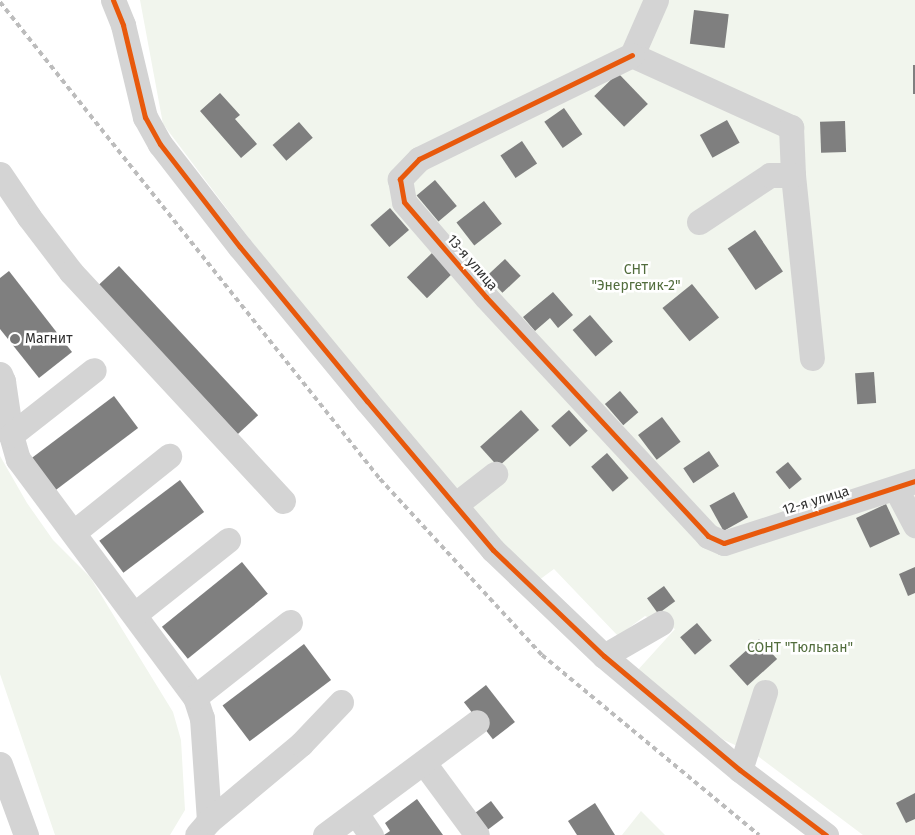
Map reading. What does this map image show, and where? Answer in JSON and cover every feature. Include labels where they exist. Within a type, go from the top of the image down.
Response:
[{"type":"street","points":[[113,0],[123,25],[145,117],[160,144],[259,270],[493,550],[604,656],[740,770],[826,835]]},
{"type":"street","points":[[656,0],[632,55],[791,127],[793,175],[812,358]]},
{"type":"street","name":"13-я улица","points":[[632,55],[419,159],[400,179],[402,194],[404,202],[486,297],[708,536],[724,543]]},
{"type":"street","points":[[0,174],[29,217],[71,272],[283,501]]},
{"type":"street","points":[[699,222],[770,176],[793,175]]},
{"type":"street","points":[[11,435],[94,370]]},
{"type":"street","points":[[0,374],[3,381],[11,435],[18,459],[135,614],[194,696],[202,718],[203,828]]},
{"type":"street","points":[[74,532],[168,456]]},
{"type":"street","points":[[455,505],[495,474]]},
{"type":"street","points":[[906,485],[915,525]]},
{"type":"street","name":"12-я улица","points":[[724,543],[812,513],[906,485]]},
{"type":"street","points":[[135,614],[228,540]]},
{"type":"street","points":[[194,696],[290,622]]},
{"type":"street","points":[[604,656],[661,623]]},
{"type":"street","points":[[740,770],[765,692]]},
{"type":"street","points":[[203,828],[301,744],[341,702]]},
{"type":"street","points":[[325,835],[356,814],[477,722]]},
{"type":"street","points":[[424,763],[477,835]]},
{"type":"street","points":[[0,764],[26,835]]},
{"type":"street","points":[[356,814],[371,835]]},
{"type":"green space","name":"СHТ \"Энергетик-2\"","points":[[140,0],[915,0],[915,835],[863,835],[755,754],[724,740],[636,672],[675,629],[645,616],[618,636],[554,569],[535,583],[300,306],[163,124]]},
{"type":"green space","points":[[0,456],[27,503],[53,540],[90,577],[173,712],[181,740],[185,810],[170,835],[55,835],[0,674]]},
{"type":"green space","points":[[641,811],[665,835],[622,835]]},
{"type":"building","points":[[694,10],[729,14],[725,48],[690,44]]},
{"type":"building","points":[[913,65],[915,65],[915,94],[913,94]]},
{"type":"building","points":[[618,73],[648,104],[624,127],[594,96]]},
{"type":"building","points":[[220,93],[240,115],[235,119],[257,144],[241,158],[200,111]]},
{"type":"building","points":[[564,108],[582,134],[563,148],[544,122]]},
{"type":"building","points":[[727,120],[740,143],[712,158],[700,135]]},
{"type":"building","points":[[845,121],[846,152],[821,153],[820,122]]},
{"type":"building","points":[[299,122],[313,138],[286,161],[273,145]]},
{"type":"building","points":[[522,141],[537,163],[516,178],[500,156]]},
{"type":"building","points":[[435,180],[457,206],[438,221],[417,195]]},
{"type":"building","points":[[484,201],[502,224],[474,245],[456,223]]},
{"type":"building","points":[[390,208],[409,230],[389,247],[370,225]]},
{"type":"building","points":[[755,230],[783,271],[756,290],[728,248]]},
{"type":"building","points":[[432,253],[452,274],[427,298],[407,277]]},
{"type":"building","points":[[505,259],[521,276],[502,293],[487,276]]},
{"type":"building","points":[[119,266],[258,415],[238,434],[99,285]]},
{"type":"building","points":[[9,271],[72,352],[39,378],[0,329],[0,278]]},
{"type":"building","points":[[692,284],[719,317],[690,341],[662,308]]},
{"type":"building","points":[[553,292],[573,315],[558,328],[550,318],[535,331],[523,317]]},
{"type":"building","points":[[590,315],[613,341],[596,357],[573,330]]},
{"type":"building","points":[[874,372],[876,403],[857,404],[855,373]]},
{"type":"building","points":[[620,391],[638,412],[623,425],[605,404]]},
{"type":"building","points":[[114,396],[138,428],[56,490],[32,458]]},
{"type":"building","points":[[521,410],[539,430],[498,467],[480,447]]},
{"type":"building","points":[[569,410],[588,431],[570,447],[551,426]]},
{"type":"building","points":[[662,417],[681,442],[657,460],[638,435]]},
{"type":"building","points":[[709,451],[719,466],[693,483],[683,468]]},
{"type":"building","points":[[607,453],[629,478],[613,492],[591,467]]},
{"type":"building","points":[[788,462],[802,479],[789,489],[776,472]]},
{"type":"building","points":[[180,480],[204,512],[123,573],[99,541]]},
{"type":"building","points":[[734,492],[748,517],[724,531],[710,506]]},
{"type":"building","points":[[886,504],[900,534],[870,548],[856,518]]},
{"type":"building","points":[[242,562],[268,594],[188,659],[162,627]]},
{"type":"building","points":[[915,567],[915,593],[908,596],[899,574]]},
{"type":"building","points":[[664,586],[675,601],[658,614],[647,598]]},
{"type":"building","points":[[697,623],[712,641],[695,655],[680,637]]},
{"type":"building","points":[[759,639],[777,659],[747,686],[729,666]]},
{"type":"building","points":[[304,644],[331,680],[250,741],[223,705]]},
{"type":"building","points":[[486,685],[515,722],[493,739],[464,702]]},
{"type":"building","points":[[915,793],[915,819],[906,823],[896,803]]},
{"type":"building","points":[[417,799],[443,835],[384,835],[390,831],[385,823]]},
{"type":"building","points":[[491,801],[504,818],[482,834],[469,817]]},
{"type":"building","points":[[595,803],[615,835],[577,835],[568,821]]},
{"type":"railway","points":[[0,2],[380,479],[542,655],[759,835]]},
{"type":"cycle path","points":[[113,0],[123,25],[145,117],[160,144],[240,247],[493,550],[604,656],[740,770],[826,835]]},
{"type":"cycle path","points":[[632,55],[419,159],[400,179],[404,202],[486,297],[708,536],[724,543],[915,481]]},
{"type":"place","name":"Магнит","points":[[15,339]]},
{"type":"park label","name":"СОНТ \"Тюльпан\"","points":[[800,648]]}]
